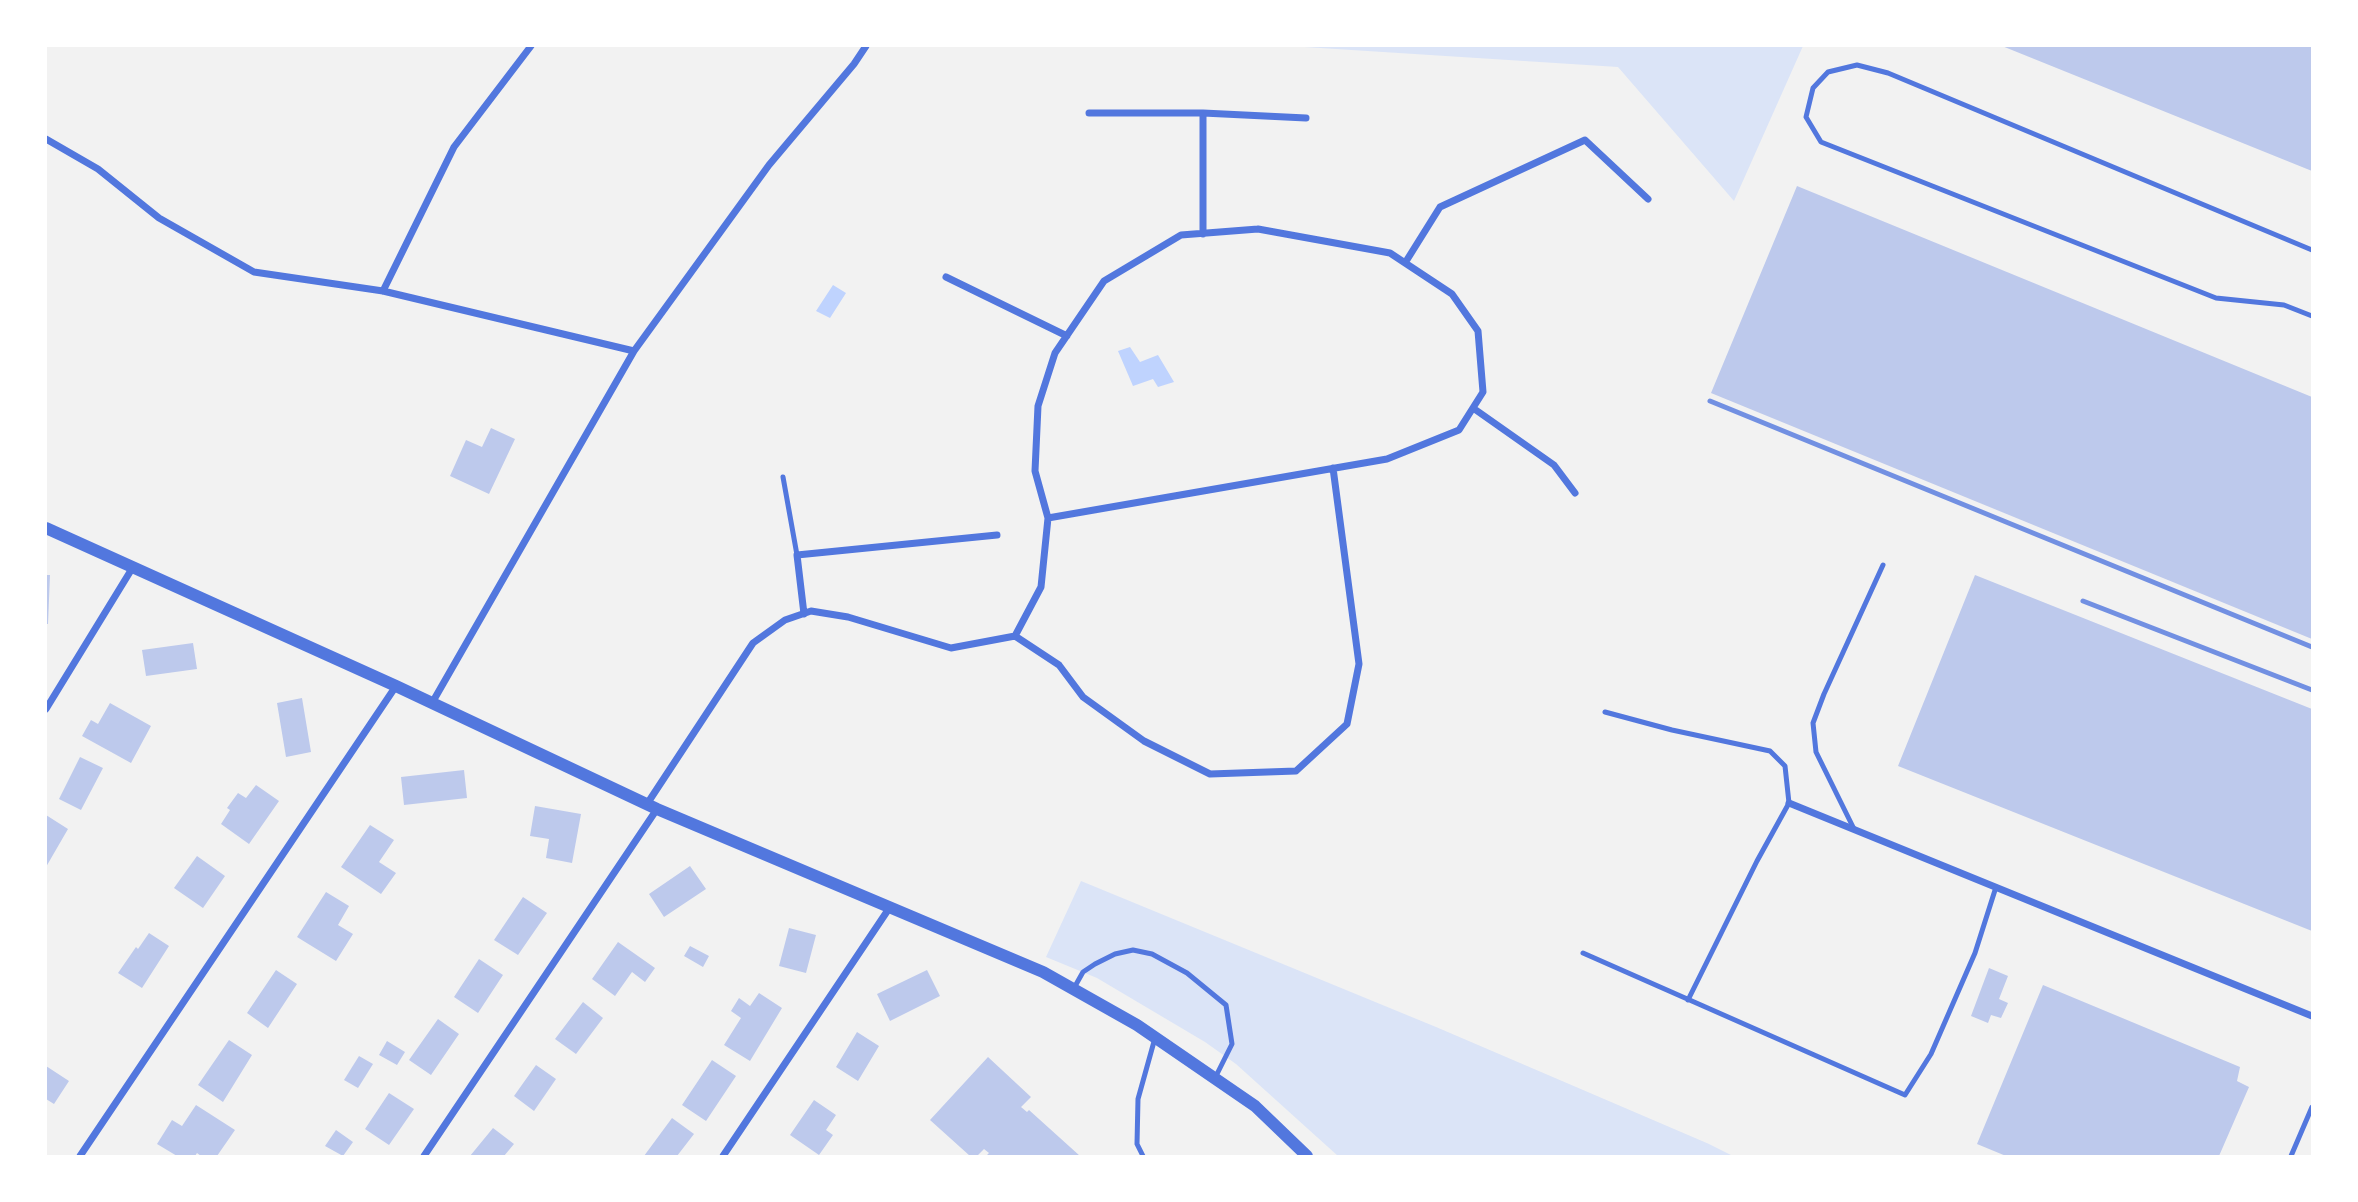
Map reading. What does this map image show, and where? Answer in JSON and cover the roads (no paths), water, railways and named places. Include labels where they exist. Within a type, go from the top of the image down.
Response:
[{"type":"street","points":[[383,291],[454,146],[531,46]]},
{"type":"street","points":[[432,703],[634,351],[769,165],[855,64],[866,46]]},
{"type":"street","points":[[1089,113],[1203,113],[1306,118]]},
{"type":"street","points":[[1203,113],[1203,233]]},
{"type":"street","points":[[46,139],[98,169],[159,218],[254,272],[383,291],[634,351]]},
{"type":"street","points":[[1405,263],[1440,207],[1585,139],[1648,199]]},
{"type":"street","points":[[1015,636],[1041,587],[1048,517],[1035,471],[1038,406],[1055,353],[1104,281],[1181,235],[1258,229],[1390,253],[1452,294],[1478,331],[1483,392],[1459,430],[1387,459],[1048,517]]},
{"type":"street","points":[[946,277],[1067,335]]},
{"type":"street","points":[[1473,408],[1554,465],[1575,493]]},
{"type":"street","points":[[424,1157],[652,806],[753,643],[785,620],[811,611],[848,617],[951,648],[1015,636],[1059,664],[1083,697],[1144,741],[1210,774],[1296,771],[1346,724],[1359,664],[1333,468]]},
{"type":"street","points":[[46,528],[396,686],[652,806],[1043,972],[1155,1038],[1255,1106],[1307,1157]]},
{"type":"street","points":[[804,614],[797,555],[996,535]]},
{"type":"street","points":[[46,709],[134,566]]},
{"type":"street","points":[[80,1157],[396,686]]},
{"type":"street","points":[[1789,803],[2312,1016]]},
{"type":"street","points":[[723,1157],[890,906]]},
{"type":"lane","points":[[2312,250],[1888,73],[1857,65],[1828,72],[1813,88],[1806,117],[1821,142],[2216,298],[2284,305],[2312,316]]},
{"type":"lane","points":[[783,477],[797,555]]},
{"type":"lane","points":[[1854,829],[1816,752],[1813,723],[1883,565]]},
{"type":"lane","points":[[1605,712],[1672,730],[1770,751],[1785,766],[1789,803],[1688,1000]]},
{"type":"lane","points":[[1583,953],[1905,1095],[1931,1054],[1975,953],[1996,887]]},
{"type":"lane","points":[[1074,988],[1083,972],[1115,954],[1133,950],[1152,954],[1186,973],[1226,1005],[1232,1044],[1215,1078]]},
{"type":"lane","points":[[1143,1157],[1136,1144],[1138,1099],[1155,1038]]},
{"type":"lane","points":[[2291,1157],[2312,1107]]},
{"type":"water","points":[[833,285],[846,293],[830,318],[816,311]]},
{"type":"water","points":[[1130,347],[1140,362],[1158,355],[1174,382],[1158,387],[1153,379],[1133,386],[1118,351]]},
{"type":"railway","points":[[1710,401],[2312,647]]},
{"type":"railway","points":[[2083,601],[2312,690]]}]
